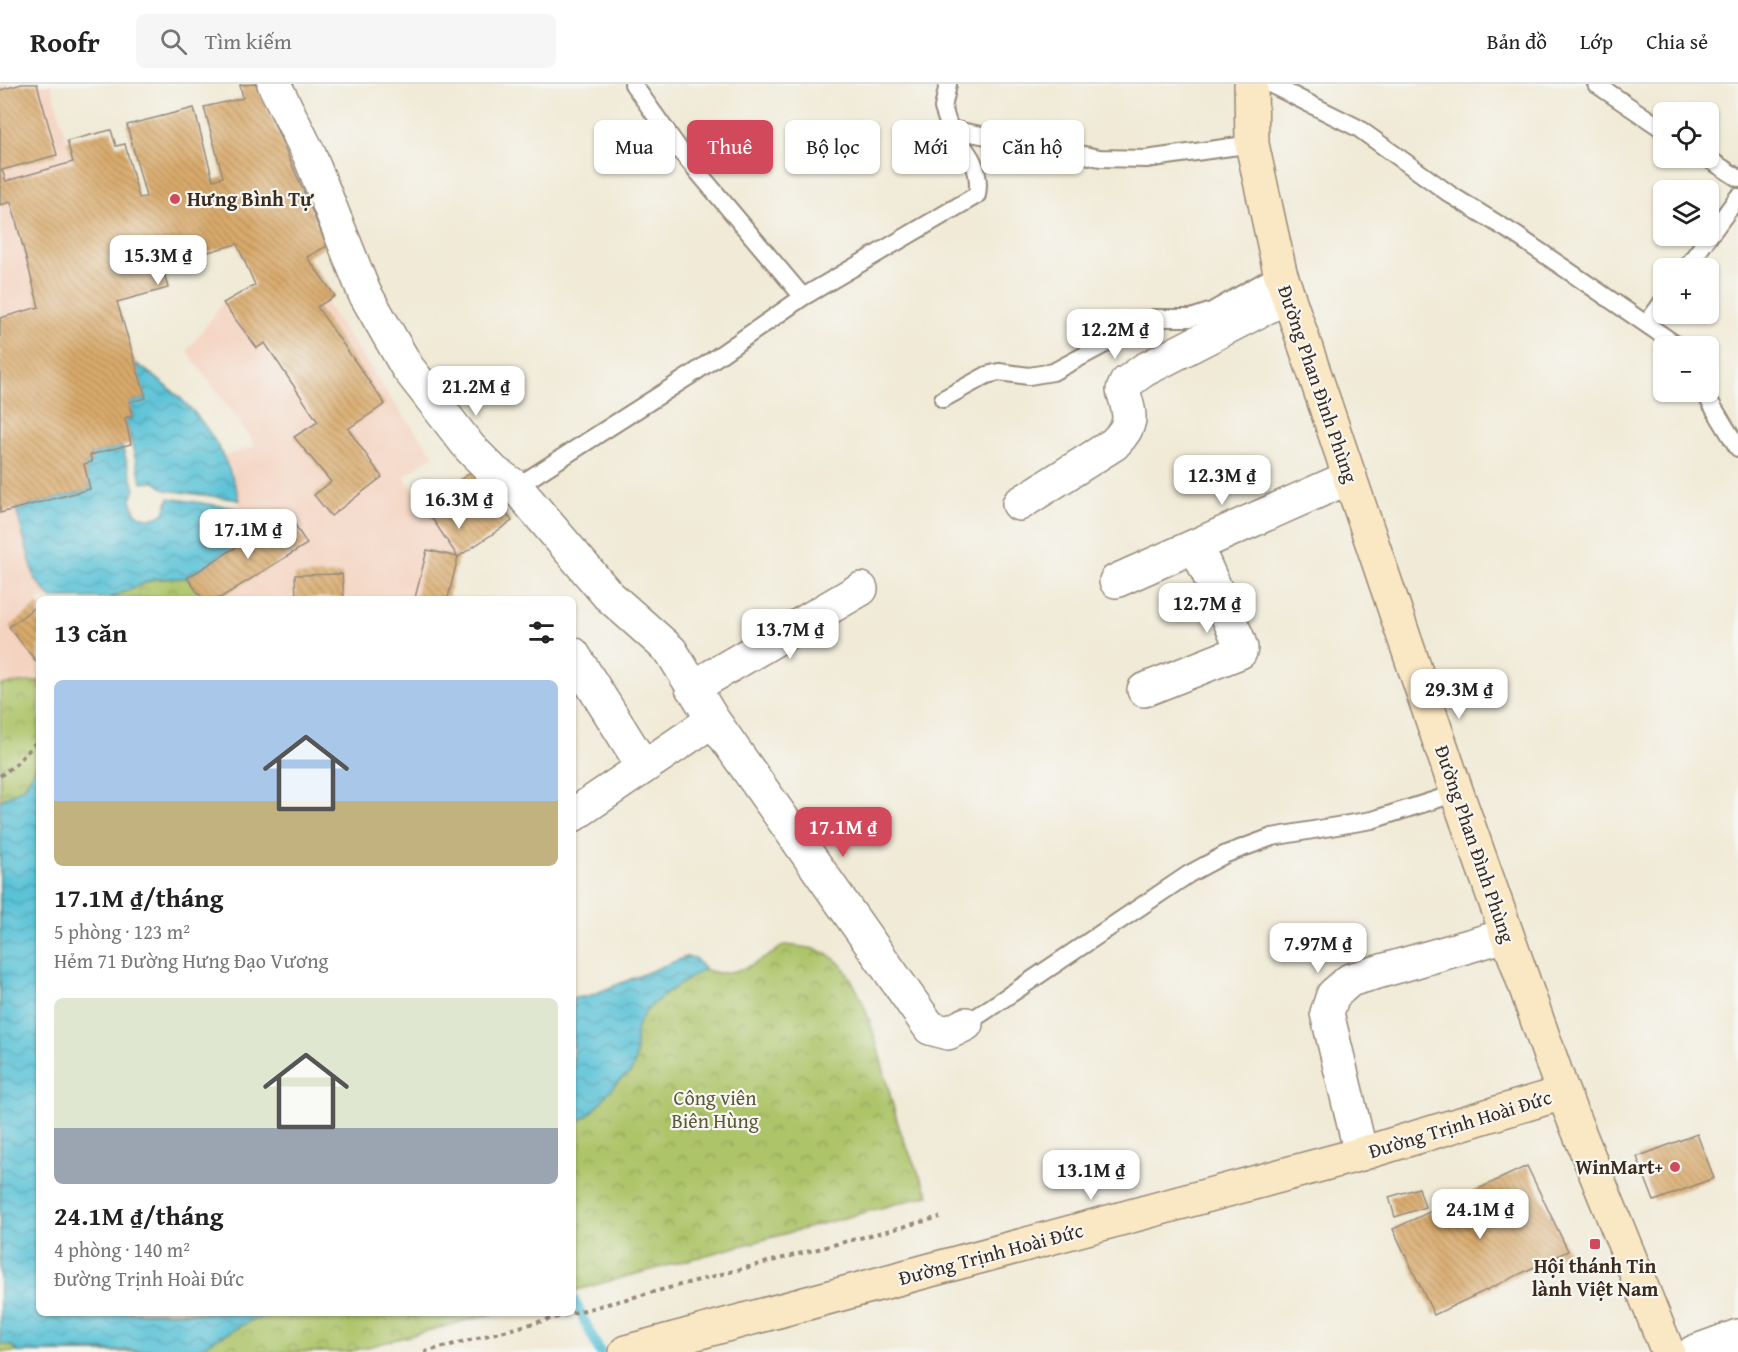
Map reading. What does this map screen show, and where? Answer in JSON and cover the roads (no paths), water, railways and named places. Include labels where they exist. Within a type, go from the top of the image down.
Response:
[{"type":"main road","name":"Đường Phan Đình Phùng","points":[[1251,84],[1252,144],[1284,284],[1457,793],[1563,1093],[1668,1352]]},
{"type":"main road","name":"Đường Trịnh Hoài Đức","points":[[628,1351],[1361,1154],[1563,1093]]},
{"type":"street","points":[[274,84],[309,154],[360,282],[384,331],[407,367],[457,434],[494,472],[516,487],[608,595],[671,651],[713,720],[930,1028],[948,1033],[966,1024]]},
{"type":"street","points":[[1019,504],[1114,444],[1124,434],[1130,419],[1129,406],[1123,390],[1126,383],[1284,284]]},
{"type":"street","points":[[1116,581],[1350,477]]},
{"type":"street","points":[[1144,690],[1240,652],[1238,639],[1196,546]]},
{"type":"street","points":[[692,688],[861,589]]},
{"type":"street","points":[[576,659],[643,766]]},
{"type":"street","points":[[576,813],[713,720]]},
{"type":"street","points":[[1361,1154],[1327,1013],[1333,995],[1350,980],[1507,935]]},
{"type":"street","points":[[1694,1352],[1738,1336]]},
{"type":"lane","points":[[633,84],[682,153],[803,297]]},
{"type":"lane","points":[[947,120],[944,108],[948,84]]},
{"type":"lane","points":[[1270,84],[1358,128],[1451,195],[1516,234],[1665,336]]},
{"type":"lane","points":[[1596,84],[1653,123]]},
{"type":"lane","points":[[969,133],[1100,158],[1125,160],[1252,144]]},
{"type":"lane","points":[[516,487],[694,373],[803,297],[977,195],[978,171],[969,154]]},
{"type":"lane","points":[[1719,166],[1738,178]]},
{"type":"lane","points":[[1693,258],[1738,197]]},
{"type":"lane","points":[[943,399],[987,375],[999,372],[1029,376],[1053,372],[1154,318],[1191,318],[1284,284]]},
{"type":"lane","points":[[1647,323],[1653,315]]},
{"type":"lane","points":[[1710,402],[1738,448]]},
{"type":"lane","points":[[966,1024],[1189,874],[1226,854],[1272,837],[1372,820],[1457,793]]},
{"type":"water","points":[[135,363],[172,391],[201,421],[223,457],[240,500],[166,490],[155,482],[142,483],[125,419],[133,417],[129,402],[146,398]]},
{"type":"water","points":[[122,446],[135,489],[131,500],[135,512],[142,517],[153,518],[164,513],[169,498],[240,509],[234,549],[187,578],[154,579],[115,596],[49,596],[35,579],[16,509],[90,489],[84,464],[92,462],[90,455]]},
{"type":"water","points":[[36,768],[36,1316],[270,1316],[254,1319],[196,1350],[18,1352],[12,1346],[0,1344],[0,801],[24,787]]},
{"type":"water","points":[[686,957],[695,958],[704,969],[668,992],[644,1014],[637,1028],[635,1060],[631,1072],[613,1087],[589,1114],[576,1122],[576,998],[587,997]]},
{"type":"waterway","points":[[576,1304],[600,1352]]},
{"type":"place","name":"Hưng Bình Tự","points":[[175,199]]},
{"type":"place","name":"WinMart+","points":[[1675,1167]]},
{"type":"place","name":"Hội thánh Tin lành Việt Nam","points":[[1595,1244]]},
{"type":"park label","name":"Công viên Biên Hùng","points":[[715,1110]]}]
